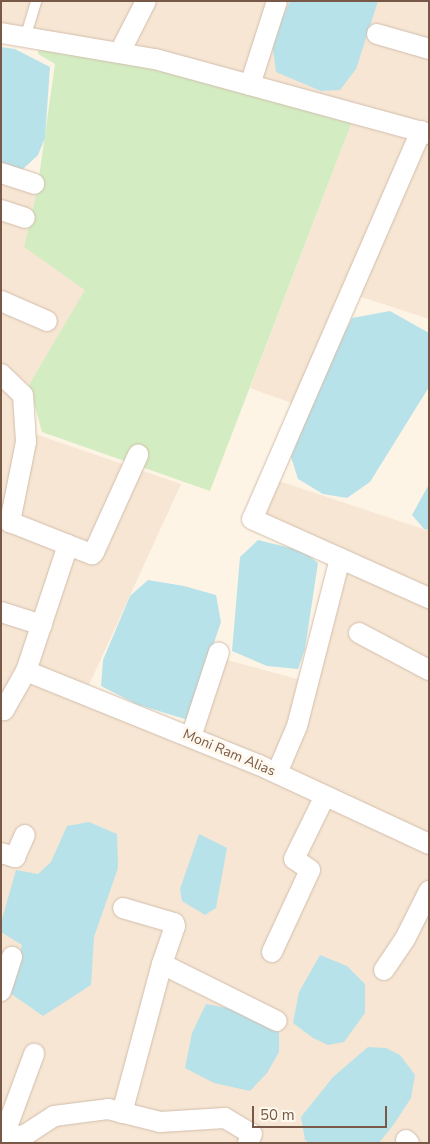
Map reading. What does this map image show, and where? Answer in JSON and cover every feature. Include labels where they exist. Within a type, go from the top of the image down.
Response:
[{"type":"street","points":[[120,52],[146,1]]},
{"type":"street","points":[[250,85],[277,1]]},
{"type":"street","points":[[1,32],[25,38],[155,59],[425,133],[252,520],[429,598]]},
{"type":"street","points":[[377,34],[429,49]]},
{"type":"street","points":[[1,172],[34,184]]},
{"type":"street","points":[[1,210],[25,218]]},
{"type":"street","points":[[1,301],[47,321]]},
{"type":"street","points":[[1,374],[23,395],[26,442],[10,522],[92,554],[138,455]]},
{"type":"street","points":[[1,709],[4,710],[26,671],[68,545]]},
{"type":"street","points":[[276,773],[297,726],[340,558]]},
{"type":"street","points":[[1,612],[42,625]]},
{"type":"street","points":[[359,633],[429,670]]},
{"type":"street","points":[[190,737],[219,652]]},
{"type":"street","name":"Moni Ram Alias","points":[[26,671],[276,773],[429,844]]},
{"type":"street","points":[[272,952],[310,870],[294,859],[325,796]]},
{"type":"street","points":[[1,853],[15,857],[25,835]]},
{"type":"street","points":[[384,970],[405,939],[429,891]]},
{"type":"street","points":[[122,1113],[162,964],[174,929],[174,923],[123,908]]},
{"type":"street","points":[[1,991],[12,957]]},
{"type":"street","points":[[162,964],[277,1022]]},
{"type":"street","points":[[34,1054],[2,1138],[24,1135],[54,1116],[108,1109],[160,1122],[225,1118],[252,1134],[248,1143]]},
{"type":"lane","points":[[25,38],[36,1]]},
{"type":"shaded area","points":[[1,1],[429,1],[429,127],[1,25]]},
{"type":"shaded area","points":[[353,119],[429,141],[429,319],[346,292],[297,405],[250,388]]},
{"type":"shaded area","points":[[1,180],[37,191],[24,247],[86,290],[29,385],[1,364]]},
{"type":"shaded area","points":[[1,384],[15,396],[19,437],[3,524],[59,548],[20,670],[1,697]]},
{"type":"shaded area","points":[[32,433],[181,484],[89,685],[33,664],[76,542],[17,515]]},
{"type":"shaded area","points":[[276,480],[429,531],[429,835],[196,733],[227,660],[312,683],[349,556],[258,515]]},
{"type":"shaded area","points":[[30,679],[228,760],[429,850],[429,1143],[258,1143],[263,1133],[229,1111],[155,1112],[1,1130],[1,714]]},
{"type":"shaded area","points":[[110,1115],[223,1126],[243,1137],[240,1143],[18,1143],[55,1123]]},
{"type":"green space","points":[[39,45],[152,62],[353,119],[210,491],[42,432],[29,385],[85,290],[24,247],[37,191],[55,64],[38,54]]},
{"type":"water","points":[[290,1],[378,1],[356,69],[340,90],[321,91],[276,72],[272,41]]},
{"type":"water","points":[[1,47],[15,49],[50,67],[45,138],[38,155],[22,170],[1,163]]},
{"type":"water","points":[[390,311],[429,333],[429,387],[370,482],[347,498],[323,494],[298,479],[291,457],[321,379],[352,318]]},
{"type":"water","points":[[429,484],[429,530],[424,529],[412,515]]},
{"type":"water","points":[[258,540],[303,551],[318,563],[305,649],[298,669],[267,666],[232,651],[240,557]]},
{"type":"water","points":[[148,580],[184,586],[216,595],[221,622],[188,720],[136,704],[101,686],[103,660],[130,596]]},
{"type":"water","points":[[89,822],[117,834],[118,868],[94,937],[91,985],[43,1016],[10,993],[22,945],[1,932],[1,923],[16,870],[38,874],[51,862],[67,826]]},
{"type":"water","points":[[199,834],[227,848],[216,908],[205,915],[182,901],[180,889]]},
{"type":"water","points":[[320,955],[347,966],[365,984],[365,1013],[344,1042],[328,1045],[313,1038],[293,1023],[299,992]]},
{"type":"water","points":[[206,1004],[248,1012],[279,1032],[279,1052],[267,1073],[250,1091],[214,1083],[185,1068],[192,1033]]},
{"type":"water","points":[[368,1047],[386,1048],[400,1055],[415,1075],[411,1098],[394,1124],[379,1143],[310,1143],[305,1140],[301,1117],[333,1077]]}]
